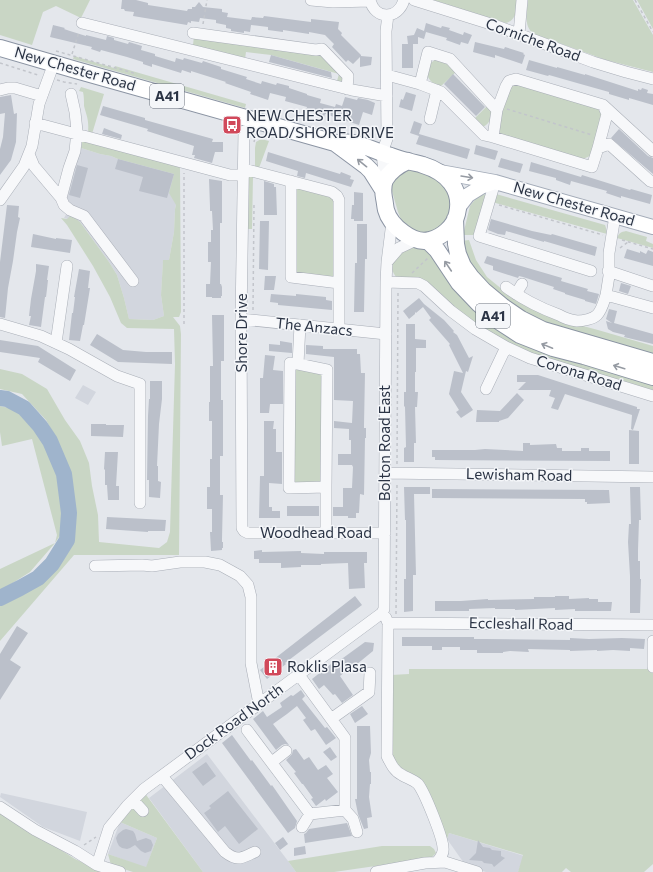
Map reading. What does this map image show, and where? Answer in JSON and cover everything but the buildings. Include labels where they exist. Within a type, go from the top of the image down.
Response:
[{"type":"highway","name":"New Chester Road","points":[[0,48],[335,143],[353,143],[408,161]]},
{"type":"highway","name":"New Chester Road","points":[[335,143],[366,166],[384,186]]},
{"type":"highway","points":[[384,186],[395,168],[408,161]]},
{"type":"highway","name":"A41","points":[[408,161],[440,172],[448,179],[455,190],[457,198],[456,244],[458,254],[471,277],[484,291],[502,306],[521,319],[543,330],[653,362]]},
{"type":"highway","name":"A41","points":[[384,186],[386,210],[392,222],[408,236],[422,240],[437,250],[459,283],[479,304],[500,322],[520,335],[553,348],[653,377]]},
{"type":"highway","points":[[422,240],[442,235],[449,228],[457,214]]},
{"type":"main road","name":"New Chester Road","points":[[440,172],[495,182],[653,227]]},
{"type":"main road","name":"New Chester Road","points":[[457,214],[468,195],[481,187],[495,182]]},
{"type":"street","points":[[311,0],[333,2],[370,1],[375,11],[380,14],[388,15],[393,14],[402,7],[404,0]]},
{"type":"street","name":"Corniche Road","points":[[414,0],[494,25],[593,62],[653,79]]},
{"type":"street","points":[[519,34],[522,0]]},
{"type":"street","points":[[384,186],[382,153],[387,139],[386,31],[388,15]]},
{"type":"street","points":[[82,23],[347,89],[387,96]]},
{"type":"street","points":[[197,33],[316,50],[322,49],[348,76],[347,89]]},
{"type":"street","points":[[420,84],[428,52],[450,59],[498,108]]},
{"type":"street","points":[[0,200],[3,187],[24,166],[32,146],[38,104],[61,66]]},
{"type":"street","points":[[387,75],[442,92],[484,135],[592,167],[607,114],[603,105]]},
{"type":"street","points":[[493,138],[498,108],[506,86],[509,81],[516,79],[603,105],[653,151]]},
{"type":"street","points":[[0,90],[15,88],[42,96]]},
{"type":"street","points":[[430,119],[437,90]]},
{"type":"street","points":[[61,198],[75,151],[75,112],[71,94]]},
{"type":"street","points":[[35,123],[230,176],[244,172],[291,181],[332,192],[339,200],[339,330]]},
{"type":"street","name":"Shore Drive","points":[[244,131],[242,528],[248,533]]},
{"type":"street","points":[[600,143],[609,144],[650,181],[653,182]]},
{"type":"street","points":[[28,154],[34,166],[61,198],[64,205],[70,210],[84,216],[133,281]]},
{"type":"street","points":[[291,181],[290,277],[339,283]]},
{"type":"street","points":[[495,182],[479,236],[591,271]]},
{"type":"street","points":[[506,288],[547,311],[569,319],[577,321],[585,320],[597,315],[606,295],[609,253],[615,216]]},
{"type":"street","name":"Bolton Road East","points":[[392,222],[386,282],[384,609],[389,620],[387,756],[392,767],[400,774],[418,783],[424,795],[441,838],[444,850],[437,862]]},
{"type":"street","points":[[387,262],[399,248],[422,240]]},
{"type":"street","points":[[56,343],[67,266]]},
{"type":"street","points":[[608,271],[653,286]]},
{"type":"street","name":"Corona Road","points":[[386,282],[418,283],[424,286],[451,311],[475,329],[506,347],[530,358],[653,396]]},
{"type":"street","points":[[516,294],[522,284]]},
{"type":"street","points":[[606,295],[653,308]]},
{"type":"street","name":"The Anzacs","points":[[242,319],[386,334]]},
{"type":"street","points":[[0,324],[41,336],[117,376],[140,384],[140,504]]},
{"type":"street","points":[[298,364],[300,325]]},
{"type":"street","points":[[486,389],[506,347]]},
{"type":"street","points":[[326,487],[289,488],[290,363],[327,370],[326,533]]},
{"type":"street","name":"Lewisham Road","points":[[385,473],[653,477]]},
{"type":"street","name":"Woodhead Road","points":[[248,533],[385,533]]},
{"type":"street","points":[[96,566],[152,566],[180,562],[205,562],[220,565],[240,576],[248,585],[251,597],[251,663],[259,704]]},
{"type":"street","name":"Eccleshall Road","points":[[389,620],[653,626]]},
{"type":"street","name":"Dock Road North","points":[[98,865],[109,828],[126,806],[144,789],[299,675],[389,620]]},
{"type":"street","points":[[653,641],[653,667]]},
{"type":"street","points":[[331,719],[369,692],[370,673]]},
{"type":"street","points":[[299,675],[345,738],[345,810],[353,819],[357,832]]},
{"type":"street","points":[[247,730],[310,814]]},
{"type":"street","points":[[272,762],[286,751]]},
{"type":"street","points":[[162,776],[225,852],[232,858],[240,858],[255,852]]},
{"type":"street","points":[[133,800],[143,811]]},
{"type":"street","points":[[0,807],[35,830],[98,865],[120,872]]},
{"type":"street","points":[[310,814],[345,810]]},
{"type":"street","points":[[302,827],[310,814]]},
{"type":"street","points":[[376,872],[437,862],[445,862],[477,872]]},
{"type":"path","points":[[197,33],[207,0]]},
{"type":"path","points":[[635,0],[653,32]]},
{"type":"path","points":[[61,66],[82,23]]},
{"type":"path","points":[[498,108],[600,143]]},
{"type":"path","points":[[184,163],[184,324]]},
{"type":"path","points":[[489,202],[653,249]]},
{"type":"path","points":[[389,620],[397,473],[398,292],[402,282]]},
{"type":"shaded area","points":[[81,148],[174,174],[176,205],[174,232],[169,260],[163,261],[161,295],[164,316],[153,320],[129,319],[117,275],[109,262],[80,222],[64,218],[71,206],[64,194]]},
{"type":"shaded area","points":[[83,385],[96,392],[88,405],[75,398]]},
{"type":"shaded area","points":[[207,754],[296,872],[203,872],[149,798]]},
{"type":"shaded area","points":[[1,793],[87,812],[80,841],[43,827],[0,797]]},
{"type":"shaded area","points":[[120,822],[157,838],[146,868],[108,854]]},
{"type":"shaded area","points":[[449,833],[524,856],[518,872],[486,872],[466,866],[447,839]]},
{"type":"green space","points":[[0,0],[90,0],[81,18],[56,6],[43,12],[32,45],[0,35]]},
{"type":"green space","points":[[433,0],[517,0],[514,17],[510,22],[506,23]]},
{"type":"green space","points":[[528,0],[633,0],[653,35],[653,72],[606,60],[534,34],[528,27],[527,23]]},
{"type":"green space","points":[[637,0],[653,0],[653,29]]},
{"type":"green space","points":[[194,36],[318,52],[342,73],[343,84],[337,81],[339,74],[271,55],[246,52],[245,59],[193,45]]},
{"type":"green space","points":[[74,56],[114,68],[115,66],[246,104],[245,108],[73,59]]},
{"type":"green space","points":[[435,60],[443,60],[457,71],[439,88],[430,80],[427,73],[429,65]]},
{"type":"green space","points":[[513,84],[596,106],[601,112],[601,115],[592,154],[583,159],[502,136],[498,127],[506,93]]},
{"type":"green space","points":[[81,87],[104,94],[92,134],[88,133],[88,122],[84,106],[83,92],[79,91]]},
{"type":"green space","points":[[488,105],[493,112],[490,121],[483,127],[473,120]]},
{"type":"green space","points":[[83,138],[180,166],[181,312],[179,317],[173,317],[180,326],[181,334],[179,555],[74,555],[0,641],[0,602],[36,584],[49,573],[66,553],[74,533],[76,516],[73,489],[66,461],[56,438],[46,420],[22,394],[0,389],[0,369],[22,374],[47,389],[65,420],[80,441],[89,463],[98,515],[99,542],[159,548],[167,542],[170,532],[175,364],[174,329],[127,328],[121,323],[110,297],[93,266],[61,218],[67,219],[71,215],[80,222],[109,262],[117,275],[129,319],[153,320],[164,316],[161,295],[163,260],[169,260],[174,232],[176,205],[169,193],[174,174],[81,148]]},
{"type":"green space","points":[[261,139],[269,141],[259,168],[255,167],[255,148],[256,142]]},
{"type":"green space","points":[[411,167],[436,177],[450,189],[451,217],[437,230],[418,232],[409,228],[402,222],[390,184],[392,177]]},
{"type":"green space","points":[[248,175],[253,176],[252,229],[246,229]]},
{"type":"green space","points":[[298,185],[335,198],[333,279],[299,276],[292,268],[293,188]]},
{"type":"green space","points":[[488,193],[476,235],[463,235],[470,206],[477,197]]},
{"type":"green space","points":[[496,194],[605,225],[607,234],[492,202]]},
{"type":"green space","points":[[626,231],[647,237],[646,241],[653,244],[653,248],[617,238],[620,233]]},
{"type":"green space","points":[[469,240],[476,260],[487,277],[503,290],[568,322],[653,346],[653,358],[580,336],[526,315],[479,278],[464,252],[461,241]]},
{"type":"green space","points":[[411,246],[426,248],[445,272],[653,382],[653,391],[538,357],[484,330],[444,299],[396,277],[391,266],[392,262],[397,255]]},
{"type":"green space","points":[[294,368],[323,373],[322,484],[293,484]]},
{"type":"green space","points":[[0,406],[19,411],[26,417],[37,429],[50,453],[59,483],[64,522],[63,531],[55,543],[57,535],[32,439],[2,446],[0,432]]},
{"type":"green space","points":[[55,543],[30,572],[0,591],[0,569]]},
{"type":"green space","points":[[409,669],[653,669],[653,864],[644,872],[571,872],[566,868],[562,872],[518,872],[523,855],[449,833],[447,839],[419,781],[391,760],[391,675],[409,674]]},
{"type":"green space","points":[[144,792],[203,872],[133,872],[111,865],[108,854],[146,867],[157,838],[120,822]]},
{"type":"green space","points":[[0,811],[75,859],[106,872],[0,872]]},
{"type":"green space","points":[[382,846],[430,846],[436,853],[431,858],[334,872],[296,872],[288,861]]},
{"type":"waterway","points":[[0,398],[7,399],[24,408],[40,426],[50,441],[64,474],[69,513],[67,540],[52,564],[38,578],[0,598]]},
{"type":"place","name":"NEW CHESTER ROAD/SHORE DRIVE","points":[[232,125]]},
{"type":"place","name":"Roklis Plasa","points":[[273,667]]}]
